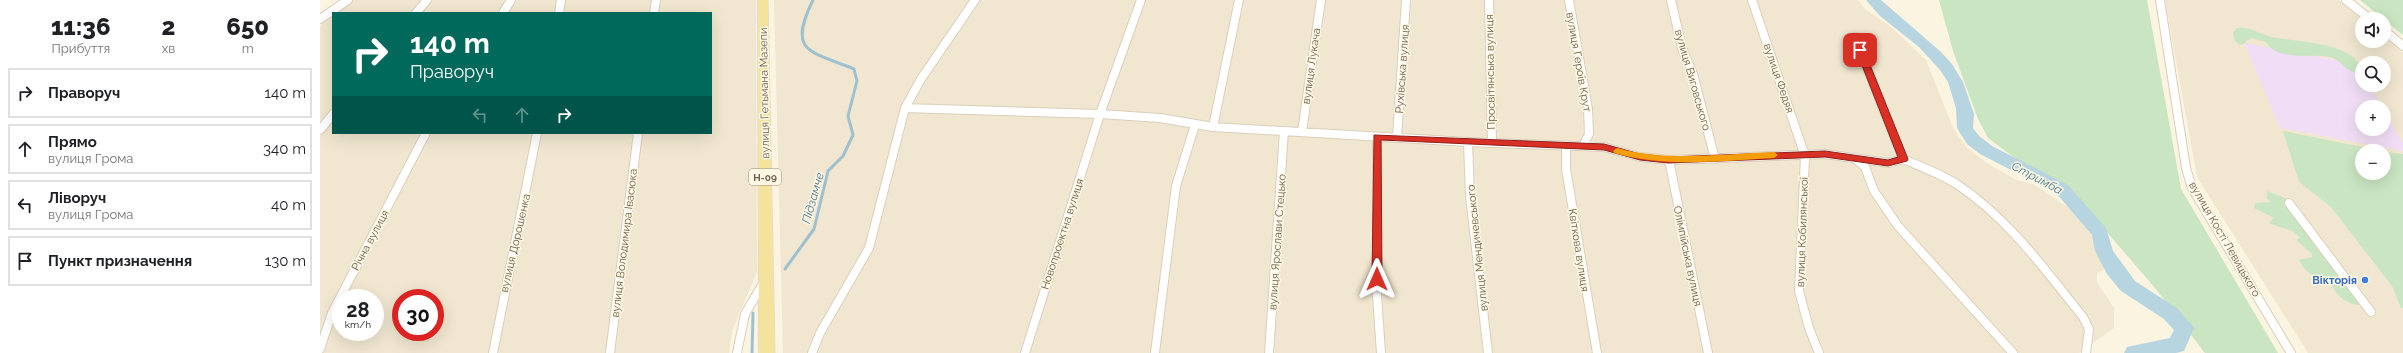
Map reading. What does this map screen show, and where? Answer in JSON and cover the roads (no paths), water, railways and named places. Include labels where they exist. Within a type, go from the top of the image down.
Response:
[{"type":"main road","name":"вулиця Гетьмана Мазепи","points":[[763,0],[767,353]]},
{"type":"street","points":[[320,20],[348,0]]},
{"type":"street","points":[[417,12],[427,0]]},
{"type":"street","points":[[504,12],[511,0]]},
{"type":"street","points":[[559,12],[561,0]]},
{"type":"street","points":[[654,12],[656,0]]},
{"type":"street","points":[[812,353],[820,333],[869,248],[905,108],[921,79],[975,0]]},
{"type":"street","name":"Новопроектна вулиця","points":[[1024,353],[1100,114],[1141,0]]},
{"type":"street","points":[[1213,127],[1239,0]]},
{"type":"street","name":"вулиця Лукача","points":[[1302,132],[1320,0]]},
{"type":"street","name":"Рухівська вулиця","points":[[1397,138],[1406,0]]},
{"type":"street","name":"Просвітянська вулиця","points":[[1489,0],[1492,143]]},
{"type":"street","name":"вулиця Героїв Крут","points":[[1569,0],[1582,84],[1588,109],[1589,134],[1582,146]]},
{"type":"street","name":"вулиця Виговського","points":[[1671,0],[1682,48],[1693,74],[1715,159]]},
{"type":"street","name":"вулиця Федяя","points":[[1752,0],[1805,156]]},
{"type":"street","name":"вулиця Кості Левицького","points":[[2160,0],[2186,168],[2192,188],[2231,250],[2291,353]]},
{"type":"street","points":[[2346,0],[2361,12]]},
{"type":"street","points":[[1855,36],[1904,159]]},
{"type":"street","points":[[2391,36],[2403,46]]},
{"type":"street","points":[[905,108],[1100,114],[1160,118],[1213,127],[1468,142],[1604,147],[1640,157],[1668,160],[1715,159],[1768,155],[1805,156],[1825,154],[1888,163],[1904,159],[1944,176],[1960,186],[2013,232],[2083,317],[2089,329],[2086,353]]},
{"type":"street","points":[[320,130],[332,115]]},
{"type":"street","points":[[1155,353],[1176,186],[1195,125]]},
{"type":"street","name":"вулиця Ярослави Стецько","points":[[1268,353],[1284,131]]},
{"type":"street","name":"Річна вулиця","points":[[320,350],[332,313],[425,134]]},
{"type":"street","name":"вулиця Дорошенка","points":[[493,353],[505,280],[532,165],[537,134]]},
{"type":"street","name":"вулиця Володимира Івасюка","points":[[610,353],[638,134]]},
{"type":"street","points":[[1377,137],[1377,295],[1381,353]]},
{"type":"street","name":"вулиця Мендичевського","points":[[1468,142],[1470,196],[1488,353]]},
{"type":"street","name":"Квіткова вулиця","points":[[1566,146],[1569,188],[1596,353]]},
{"type":"street","name":"вулиця Кобилянської","points":[[1805,156],[1799,291],[1808,328],[1819,353]]},
{"type":"street","points":[[1852,157],[1865,167],[1874,191],[1898,226],[2013,353]]},
{"type":"street","name":"Олімпійська вулиця","points":[[1668,160],[1708,353]]},
{"type":"street","points":[[2289,203],[2371,312]]},
{"type":"street","points":[[737,353],[741,320],[746,307],[766,277]]},
{"type":"waterway","name":"Підзамче","points":[[785,269],[814,229],[828,171],[843,156],[853,135],[848,116],[857,81],[854,69],[815,53],[807,48],[803,40],[802,31],[805,17],[813,0]]},
{"type":"waterway","name":"Стримба","points":[[1873,0],[1885,13],[1924,44],[1947,67],[1955,82],[1964,108],[1966,118],[1965,128],[1973,140],[1986,150],[2062,189],[2100,233],[2104,251],[2114,269],[2128,286],[2171,314],[2184,328],[2177,345],[2134,353]]},
{"type":"waterway","name":"Підзамче","points":[[752,353],[753,313]]},
{"type":"place","name":"Вікторія","points":[[2365,280]]}]
